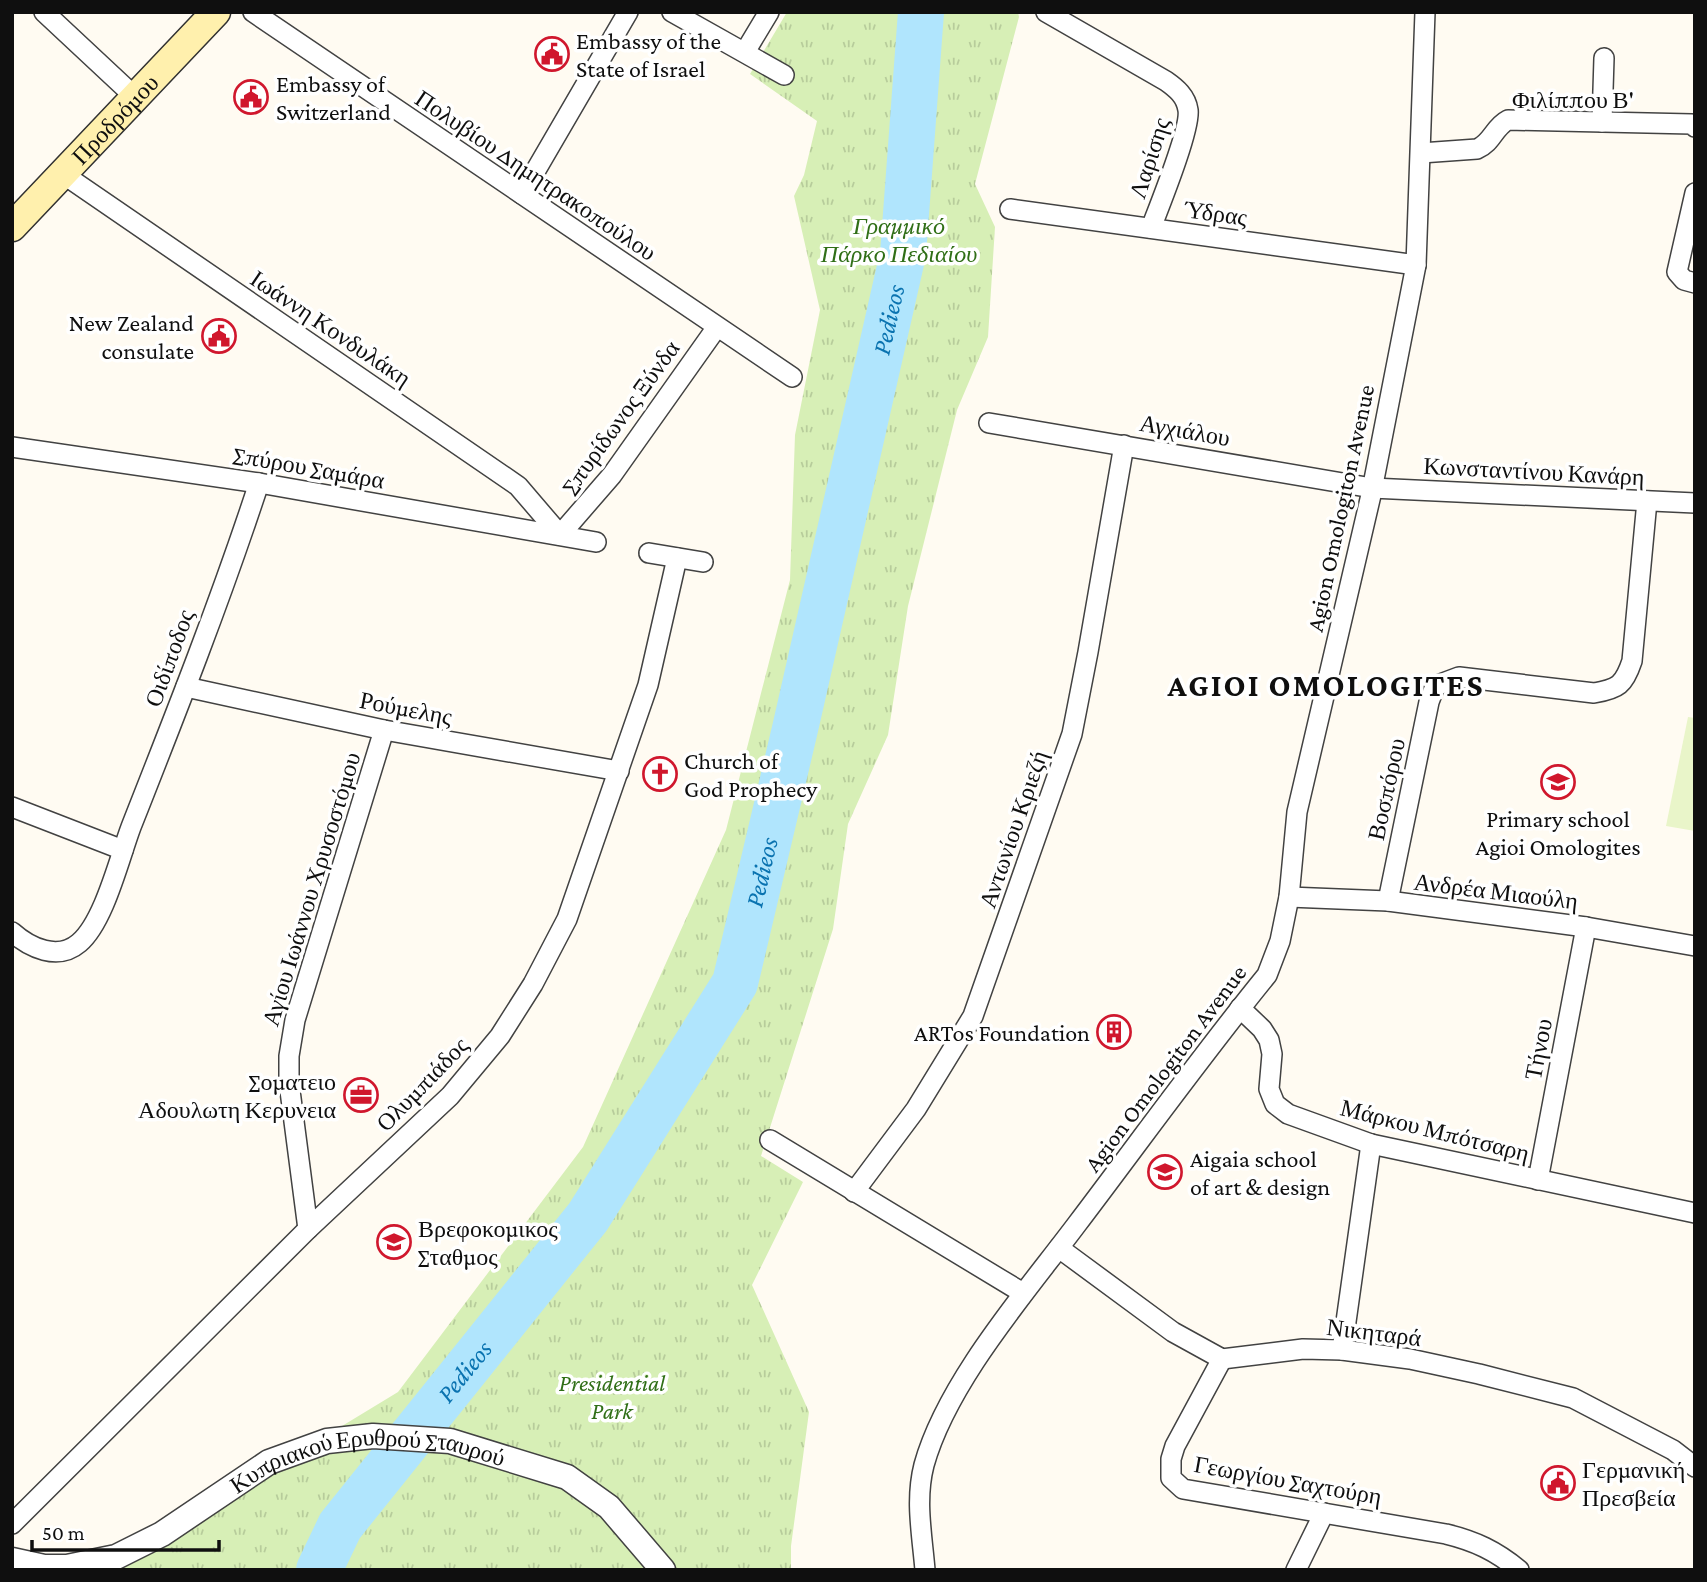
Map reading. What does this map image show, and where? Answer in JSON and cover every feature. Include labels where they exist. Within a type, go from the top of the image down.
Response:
[{"type":"main road","name":"Προδρόμου","points":[[12,227],[216,12]]},
{"type":"street","points":[[44,12],[135,97]]},
{"type":"street","name":"Πολυβίου Δημητρακοπούλου","points":[[253,12],[792,377]]},
{"type":"street","points":[[522,194],[628,12]]},
{"type":"street","points":[[672,12],[785,75]]},
{"type":"street","points":[[745,52],[769,12]]},
{"type":"street","name":"Λαρίσης","points":[[1046,12],[1166,81],[1186,101],[1188,122],[1151,228]]},
{"type":"street","name":"Agion Omologiton Avenue","points":[[925,1570],[918,1502],[924,1466],[933,1440],[964,1380],[1023,1293],[1267,975],[1280,941],[1289,897],[1297,812],[1372,488],[1416,265],[1425,12]]},
{"type":"street","points":[[1602,122],[1604,58]]},
{"type":"street","name":"Φιλίππου Β'","points":[[1421,153],[1477,149],[1485,146],[1495,130],[1508,120],[1692,124],[1695,127]]},
{"type":"street","name":"Ιωάννη Κονδυλάκη","points":[[63,174],[518,485],[560,535]]},
{"type":"street","points":[[1695,192],[1677,272],[1684,281],[1695,283]]},
{"type":"street","name":"Ύδρας","points":[[1010,209],[1416,265]]},
{"type":"street","name":"Σπυρίδωνος Ξύνδα","points":[[560,535],[612,475],[717,327]]},
{"type":"street","name":"Αγχιάλου","points":[[989,423],[1372,488]]},
{"type":"street","name":"Αντωνίου Κριεζή","points":[[854,1192],[916,1109],[973,1016],[1072,734],[1124,444]]},
{"type":"street","name":"Σπύρου Σαμάρα","points":[[12,447],[260,483],[596,542]]},
{"type":"street","name":"Οιδίποδος","points":[[12,932],[34,947],[48,951],[64,950],[78,945],[91,931],[107,897],[260,483]]},
{"type":"street","name":"Κωνσταντίνου Κανάρη","points":[[1372,488],[1695,503]]},
{"type":"street","name":"Βοσπόρου","points":[[1388,901],[1429,702],[1435,687],[1458,677],[1594,693],[1622,684],[1632,661],[1647,501]]},
{"type":"street","points":[[649,553],[703,562]]},
{"type":"street","name":"Ολυμπιάδος","points":[[12,1524],[309,1229],[450,1096],[500,1036],[533,984],[567,919],[648,685],[677,558]]},
{"type":"street","name":"Ρούμελης","points":[[186,687],[384,730],[619,771]]},
{"type":"street","name":"Αγίου Ιωάννου Χρυσοστόμου","points":[[309,1229],[289,1083],[289,1056],[295,1020],[384,730]]},
{"type":"street","points":[[12,807],[123,850]]},
{"type":"street","name":"Ανδρέα Μιαούλη","points":[[1289,897],[1388,901],[1586,927],[1695,946]]},
{"type":"street","name":"Τήνου","points":[[1538,1180],[1586,927]]},
{"type":"street","name":"Μάρκου Μπότσαρη","points":[[1240,1008],[1262,1029],[1269,1040],[1272,1054],[1269,1089],[1275,1104],[1288,1114],[1371,1144],[1695,1213]]},
{"type":"street","points":[[769,1140],[1023,1293]]},
{"type":"street","points":[[1342,1350],[1371,1144]]},
{"type":"street","points":[[1059,1248],[1173,1332],[1222,1359]]},
{"type":"street","name":"Νικηταρά","points":[[1222,1359],[1303,1349],[1342,1350],[1421,1362],[1573,1398],[1673,1450],[1695,1467]]},
{"type":"street","name":"Γεωργίου Σαχτούρη","points":[[1222,1359],[1175,1446],[1171,1459],[1171,1478],[1183,1489],[1192,1493],[1324,1513],[1472,1540],[1489,1548],[1519,1570]]},
{"type":"street","name":"Κυπριακού Ερυθρού Σταυρού","points":[[12,1560],[44,1567],[111,1564],[162,1534],[269,1462],[327,1441],[373,1436],[450,1441],[567,1477],[609,1507],[663,1570]]},
{"type":"street","points":[[1296,1570],[1324,1513]]},
{"type":"green space","points":[[787,12],[1018,12],[1019,17],[975,184],[995,227],[988,337],[957,410],[908,606],[888,735],[848,824],[833,929],[761,1156],[803,1182],[752,1285],[809,1412],[791,1546],[791,1570],[105,1570],[398,1392],[583,1147],[726,830],[790,580],[795,435],[820,310],[794,196],[804,175],[817,121],[750,74]]},
{"type":"green space","points":[[1688,717],[1695,718],[1695,831],[1666,826]]},
{"type":"waterway","name":"Pedieos","points":[[319,1570],[340,1526],[588,1217],[735,983],[903,254],[921,12]]},
{"type":"place","name":"Embassy of the State of Israel","points":[[552,54]]},
{"type":"place","name":"Embassy of Switzerland","points":[[251,97]]},
{"type":"place","name":"New Zealand consulate","points":[[219,336]]},
{"type":"place","name":"Church of God Prophecy","points":[[660,774]]},
{"type":"place","name":"Primary school Agioi Omologites","points":[[1558,782]]},
{"type":"place","name":"ARTos Foundation","points":[[1114,1032]]},
{"type":"place","name":"Σοματειο Αδουλωτη Κερυνεια","points":[[361,1095]]},
{"type":"place","name":"Aigaia school of art & design","points":[[1165,1172]]},
{"type":"place","name":"Βρεφοκομικος Σταθμος","points":[[394,1242]]},
{"type":"place","name":"Γερμανική Πρεσβεία","points":[[1558,1483]]},
{"type":"district","name":"AGIOI OMOLOGITES","points":[[1326,685]]},
{"type":"park label","name":"Γραμμικό Πάρκο Πεδιαίου","points":[[899,239]]},
{"type":"park label","name":"Presidential Park","points":[[612,1396]]}]
